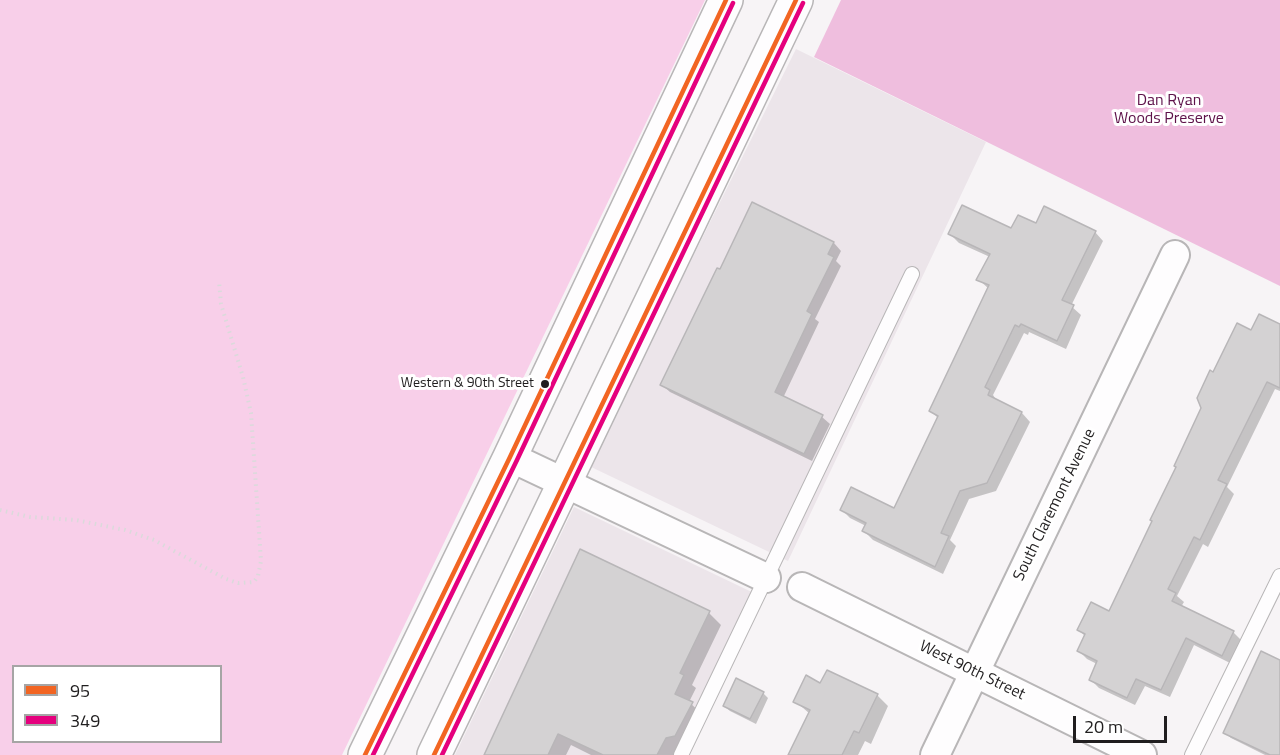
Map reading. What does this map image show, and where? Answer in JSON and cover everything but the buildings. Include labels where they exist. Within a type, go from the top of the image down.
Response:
[{"type":"main road","points":[[365,755],[510,457],[726,0]]},
{"type":"main road","points":[[434,755],[796,0]]},
{"type":"street","name":"South Claremont Avenue","points":[[935,755],[1175,255]]},
{"type":"street","points":[[510,457],[766,578]]},
{"type":"street","name":"West 90th Street","points":[[802,587],[1142,755]]},
{"type":"lane","points":[[681,755],[912,274]]},
{"type":"lane","points":[[1192,755],[1280,576]]},
{"type":"path","points":[[0,510],[30,517],[76,520],[125,530],[154,540],[226,579],[238,583],[254,582],[258,576],[261,561],[251,413],[243,377],[221,304],[219,281]]},
{"type":"shaded area","points":[[0,0],[705,0],[342,755],[0,755]]},
{"type":"shaded area","points":[[796,49],[986,142],[788,561],[589,466]]},
{"type":"shaded area","points":[[574,507],[758,595],[681,755],[455,755]]},
{"type":"green space","name":"Dan Ryan Woods Preserve","points":[[841,0],[1280,0],[1280,286],[814,57]]},
{"type":"transit line","name":"95","points":[[365,755],[510,457],[726,0]]},
{"type":"transit line","name":"95","points":[[434,755],[796,0]]},
{"type":"transit line","name":"349","points":[[373,755],[517,460],[733,3]]},
{"type":"transit line","name":"349","points":[[442,755],[803,3]]},
{"type":"place","name":"Western & 90th Street","points":[[545,384]]}]
